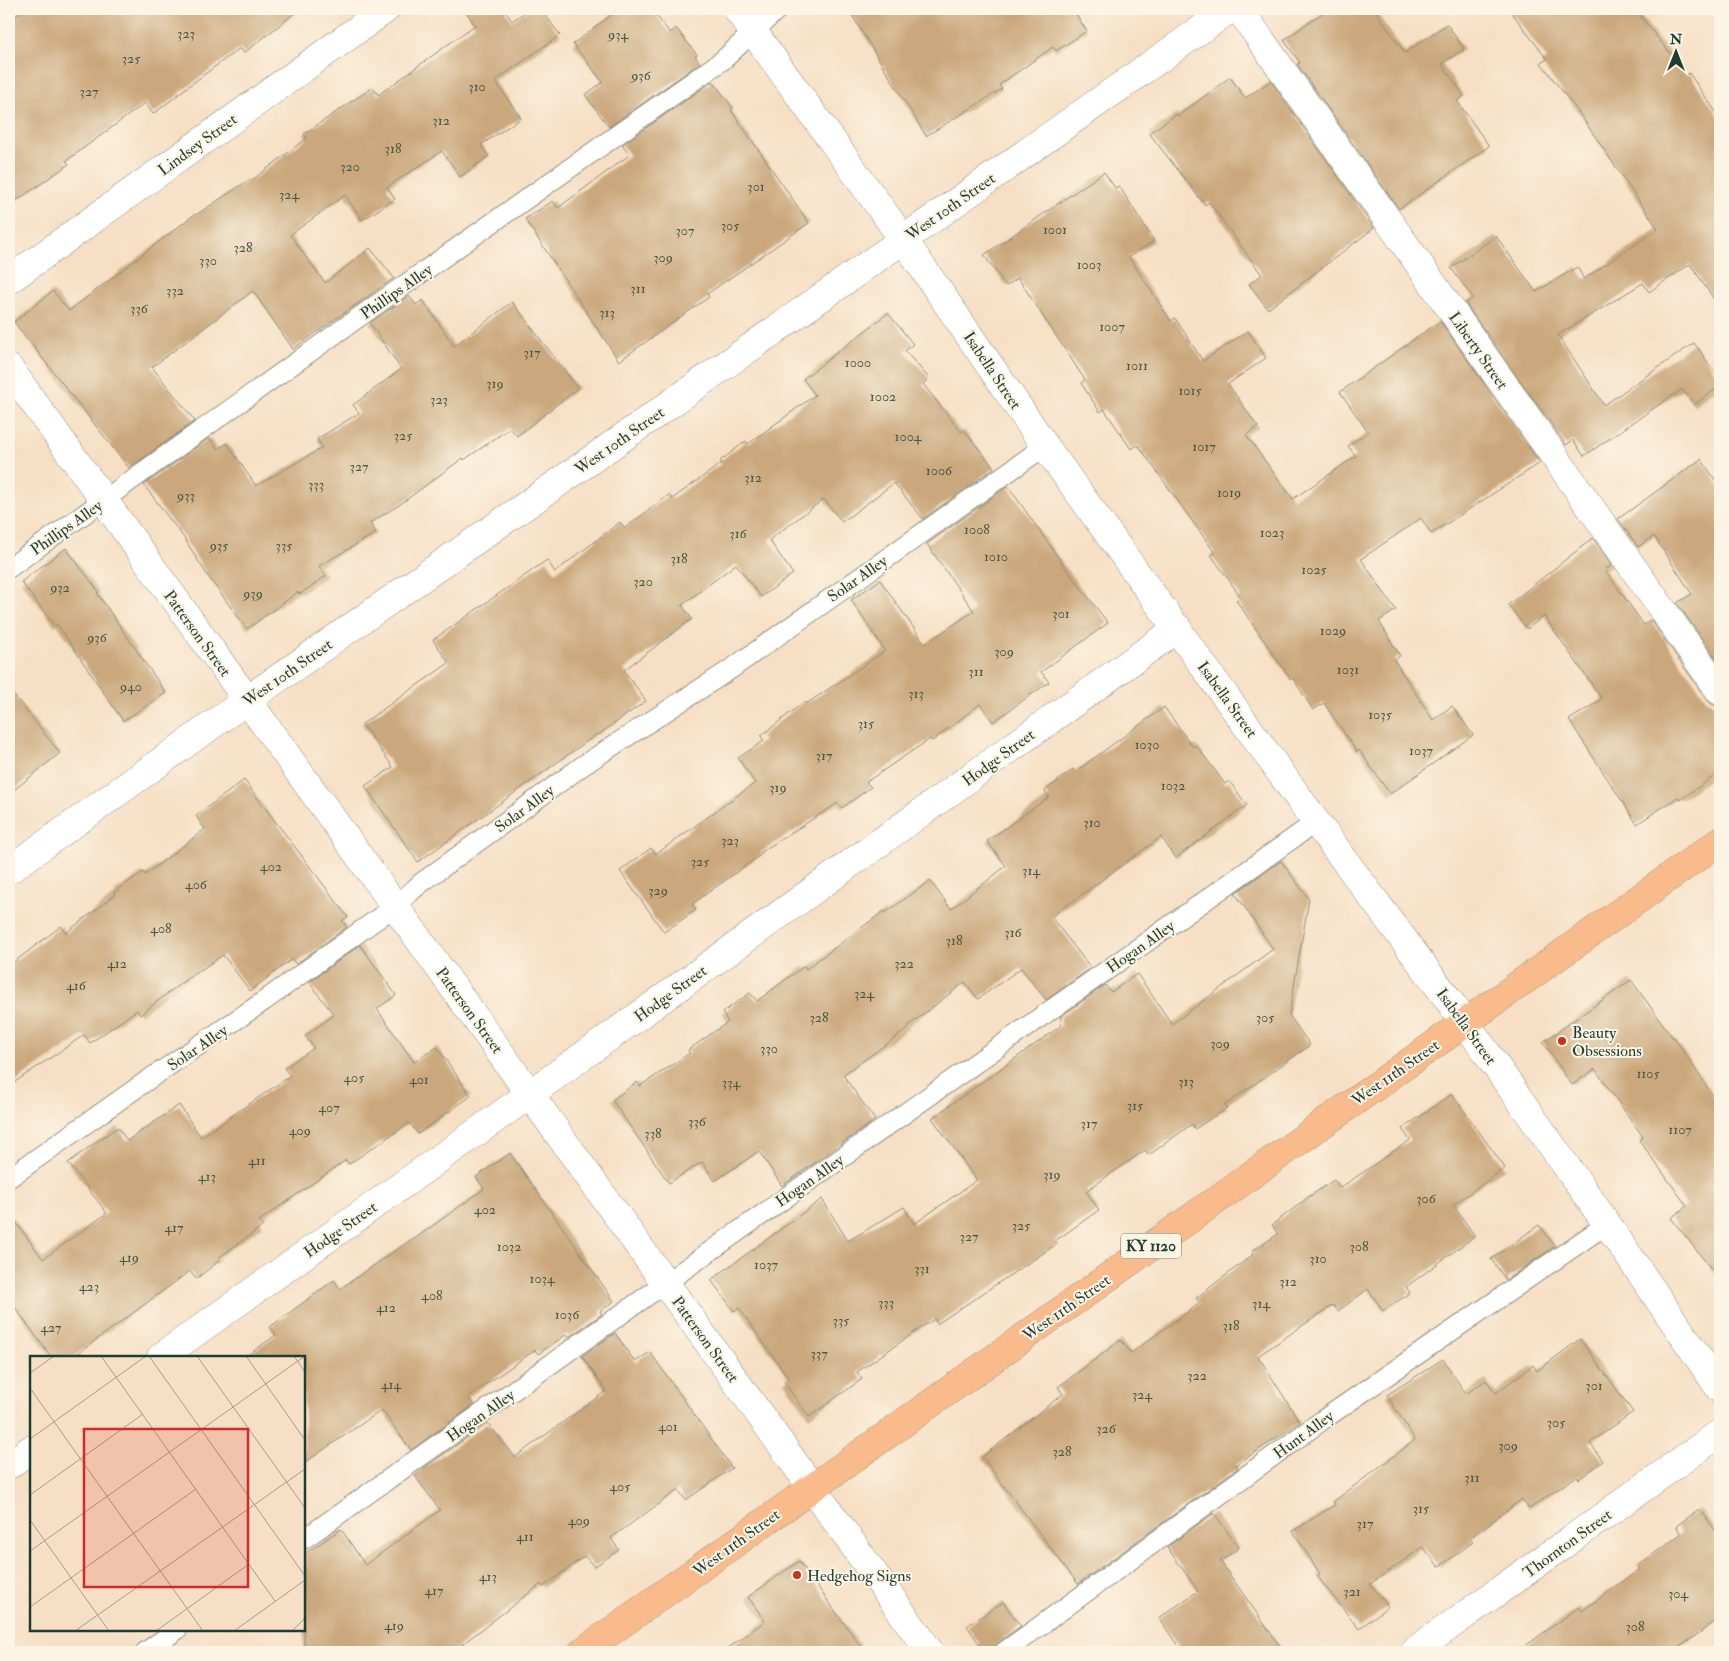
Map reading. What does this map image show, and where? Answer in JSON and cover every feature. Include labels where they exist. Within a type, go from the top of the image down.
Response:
[{"type":"main road","name":"West 11th Street","points":[[582,1652],[1720,841]]},
{"type":"street","name":"Lindsey Street","points":[[9,280],[386,9]]},
{"type":"street","name":"Isabella Street","points":[[737,9],[903,239],[1045,446],[1316,822],[1465,1022],[1720,1389]]},
{"type":"street","name":"West 10th Street","points":[[9,870],[247,700],[1230,9]]},
{"type":"street","name":"Liberty Street","points":[[1239,9],[1720,691]]},
{"type":"street","name":"Patterson Street","points":[[9,368],[930,1652]]},
{"type":"street","name":"Hodge Street","points":[[162,1356],[1178,628]]},
{"type":"street","name":"Thornton Street","points":[[1413,1652],[1720,1434]]},
{"type":"street","points":[[9,1465],[30,1450]]},
{"type":"lane","name":"Phillips Alley","points":[[9,568],[352,322],[723,60],[778,9]]},
{"type":"lane","name":"Solar Alley","points":[[9,1178],[264,1001],[395,906],[421,883],[585,764],[731,669],[1045,446]]},
{"type":"lane","name":"Hogan Alley","points":[[305,1538],[1316,822]]},
{"type":"lane","name":"Hunt Alley","points":[[1004,1652],[1324,1419],[1607,1224]]},
{"type":"lane","points":[[145,1652],[176,1631]]},
{"type":"building","points":[[24,9],[300,9],[244,53],[240,48],[153,114],[145,103],[66,161],[69,164],[9,206],[9,21]]},
{"type":"building","points":[[464,9],[504,9],[512,21],[530,9],[541,9],[560,35],[495,81],[521,118],[481,145],[489,156],[460,177],[442,151],[387,187],[395,199],[362,220],[345,195],[290,235],[325,283],[370,248],[394,278],[293,349],[253,291],[152,367],[195,421],[129,468],[14,322],[53,291],[69,311],[195,214],[250,179],[251,181],[307,138],[304,134],[373,87],[378,95],[475,25]]},
{"type":"building","points":[[619,9],[651,9],[670,33],[676,28],[697,55],[695,56],[700,63],[609,127],[585,95],[603,82],[573,44]]},
{"type":"building","points":[[848,9],[1072,9],[1087,31],[1056,51],[1053,47],[999,85],[1002,89],[926,136]]},
{"type":"building","points":[[1328,9],[1374,9],[1405,53],[1447,24],[1464,49],[1442,64],[1464,96],[1457,101],[1489,146],[1399,209],[1297,64],[1300,63],[1284,40]]},
{"type":"building","points":[[1509,9],[1635,9],[1687,75],[1689,73],[1720,118],[1720,308],[1690,264],[1649,292],[1643,283],[1558,335],[1604,405],[1694,343],[1720,379],[1720,386],[1694,405],[1682,389],[1584,456],[1573,440],[1566,445],[1465,303],[1473,298],[1451,268],[1496,236],[1536,292],[1577,267],[1584,279],[1658,229],[1579,113],[1541,63],[1547,59]]},
{"type":"building","points":[[1230,77],[1245,98],[1271,81],[1374,228],[1268,309],[1249,284],[1262,275],[1209,202],[1205,205],[1149,133],[1177,114],[1178,116]]},
{"type":"building","points":[[713,81],[809,223],[707,294],[709,297],[619,361],[525,219],[553,201],[558,208],[628,156],[629,154],[622,145]]},
{"type":"building","points":[[1104,172],[1115,188],[1119,186],[1154,241],[1129,257],[1171,321],[1175,318],[1203,361],[1248,331],[1266,358],[1228,384],[1258,427],[1246,435],[1293,499],[1356,456],[1348,446],[1368,432],[1340,392],[1440,321],[1540,463],[1431,534],[1421,518],[1361,559],[1396,610],[1379,621],[1400,656],[1394,660],[1433,720],[1452,706],[1473,735],[1390,794],[1359,750],[1357,752],[1324,703],[1313,710],[1293,678],[1291,680],[1236,600],[1241,597],[1211,555],[1215,553],[1138,445],[1131,449],[1104,409],[1100,412],[1081,383],[1085,380],[1018,278],[1006,286],[984,255]]},
{"type":"building","points":[[409,296],[416,305],[423,300],[454,346],[512,302],[578,388],[517,436],[510,428],[464,460],[463,458],[399,505],[370,523],[376,533],[319,566],[326,576],[300,594],[298,592],[247,629],[209,578],[184,538],[144,485],[209,438],[218,449],[227,443],[256,486],[322,448],[317,439],[359,413],[353,405],[401,369],[370,323]]},
{"type":"building","points":[[888,313],[913,344],[905,351],[929,378],[923,384],[961,432],[964,430],[994,468],[923,519],[894,483],[842,522],[824,499],[769,540],[793,574],[761,597],[736,564],[682,605],[692,619],[624,670],[646,701],[418,862],[365,786],[393,767],[362,724],[449,663],[433,640],[547,560],[555,572],[620,522],[625,528],[669,495],[672,499],[722,463],[720,461],[746,441],[748,444],[815,395],[803,379]]},
{"type":"building","points":[[1701,459],[1720,487],[1720,664],[1677,603],[1692,594],[1654,536],[1638,547],[1618,519]]},
{"type":"building","points":[[1008,486],[1065,567],[1108,623],[1041,672],[1049,682],[993,722],[980,704],[932,741],[930,739],[866,782],[871,787],[842,808],[838,803],[761,852],[762,854],[692,904],[696,910],[664,932],[620,871],[651,848],[656,854],[755,783],[738,758],[764,741],[761,736],[804,702],[806,704],[885,651],[851,600],[880,580],[925,644],[974,611],[927,544]]},
{"type":"building","points":[[1593,538],[1612,565],[1605,570],[1644,625],[1651,620],[1707,700],[1713,705],[1720,706],[1720,772],[1680,800],[1678,797],[1637,824],[1569,720],[1602,699],[1544,616],[1527,629],[1508,605]]},
{"type":"building","points":[[66,548],[99,592],[97,593],[166,693],[123,721],[57,624],[55,626],[21,582]]},
{"type":"building","points":[[9,689],[60,753],[9,794]]},
{"type":"building","points":[[1164,707],[1193,747],[1196,745],[1225,784],[1229,781],[1247,805],[1176,858],[1161,837],[1051,917],[1091,968],[1046,1000],[1021,968],[978,999],[965,982],[908,1026],[909,1028],[843,1075],[875,1120],[782,1186],[759,1151],[715,1181],[702,1162],[669,1183],[612,1100],[637,1082],[640,1086],[690,1053],[688,1050],[728,1022],[722,1013],[750,993],[757,1001],[804,966],[806,969],[884,911],[885,913],[930,881],[951,909],[1006,866],[987,841],[1049,797],[1045,791],[1073,769],[1075,772]]},
{"type":"building","points":[[244,780],[348,917],[342,921],[347,927],[296,964],[292,959],[250,991],[223,955],[181,983],[140,1015],[137,1010],[90,1043],[84,1035],[9,1086],[9,966],[61,926],[66,933],[116,894],[114,892],[143,872],[145,875],[205,829],[196,816]]},
{"type":"building","points":[[1281,861],[1309,899],[1289,1015],[1310,1045],[1225,1105],[1227,1108],[1195,1129],[1192,1124],[1149,1155],[1145,1150],[1086,1191],[1099,1210],[1055,1241],[1057,1244],[937,1324],[934,1319],[857,1372],[862,1379],[809,1417],[784,1382],[789,1379],[739,1308],[734,1311],[711,1280],[822,1199],[848,1241],[904,1207],[914,1224],[977,1180],[932,1118],[1062,1025],[1060,1017],[1105,985],[1111,992],[1137,974],[1172,1024],[1273,949],[1235,893]]},
{"type":"building","points":[[360,945],[396,995],[377,1009],[414,1062],[437,1047],[471,1096],[418,1134],[409,1123],[349,1164],[346,1160],[259,1221],[263,1226],[218,1258],[220,1260],[196,1279],[190,1271],[74,1356],[50,1356],[9,1299],[9,1213],[43,1259],[107,1213],[68,1163],[96,1142],[118,1127],[127,1141],[179,1105],[201,1137],[290,1076],[284,1068],[314,1048],[305,1036],[334,1015],[309,982]]},
{"type":"building","points":[[1631,980],[1674,1037],[1720,1106],[1720,1280],[1671,1218],[1687,1206],[1639,1140],[1643,1137],[1595,1069],[1572,1085],[1543,1042]]},
{"type":"building","points":[[1452,1094],[1505,1168],[1453,1205],[1475,1236],[1406,1287],[1410,1293],[1383,1311],[1368,1289],[1338,1311],[1333,1305],[1258,1356],[1300,1422],[1236,1465],[1238,1468],[1078,1584],[982,1457],[1063,1394],[1058,1387],[1121,1340],[1131,1353],[1200,1303],[1196,1298],[1254,1254],[1252,1251],[1278,1234],[1272,1225],[1334,1180],[1340,1188],[1410,1140],[1402,1129]]},
{"type":"building","points":[[510,1153],[614,1301],[600,1311],[602,1314],[569,1337],[567,1334],[538,1354],[535,1350],[468,1397],[474,1405],[411,1450],[382,1410],[305,1462],[305,1356],[246,1356],[276,1335],[270,1327],[334,1280],[340,1289],[484,1189],[476,1177]]},
{"type":"building","points":[[1539,1225],[1555,1246],[1506,1280],[1491,1259]]},
{"type":"building","points":[[615,1333],[635,1362],[650,1352],[732,1468],[686,1500],[678,1490],[611,1538],[619,1550],[594,1567],[585,1556],[543,1587],[541,1584],[452,1652],[304,1652],[305,1553],[341,1529],[365,1565],[440,1510],[415,1476],[424,1468],[488,1423],[515,1457],[606,1391],[582,1356]]},
{"type":"building","points":[[1580,1339],[1633,1412],[1590,1443],[1603,1461],[1579,1479],[1577,1476],[1529,1509],[1522,1499],[1470,1538],[1473,1542],[1439,1567],[1423,1547],[1370,1584],[1388,1606],[1359,1629],[1317,1576],[1320,1574],[1293,1531],[1335,1505],[1333,1502],[1415,1440],[1387,1395],[1443,1359],[1466,1394],[1486,1380],[1496,1393],[1533,1365],[1537,1371]]},
{"type":"building","points":[[1700,1509],[1720,1537],[1720,1618],[1673,1652],[1517,1652],[1579,1607],[1582,1611],[1640,1569],[1637,1566],[1681,1534],[1676,1526]]},
{"type":"building","points":[[1214,1513],[1239,1548],[1220,1561],[1284,1652],[1182,1652],[1159,1618],[1198,1591],[1167,1547]]},
{"type":"building","points":[[799,1561],[865,1652],[723,1652],[765,1621],[748,1597]]},
{"type":"building","points":[[1003,1602],[1021,1626],[997,1643],[993,1652],[985,1652],[967,1626]]},
{"type":"place","name":"Beauty Obsessions","points":[[1562,1041]]},
{"type":"place","name":"Hedgehog Signs","points":[[797,1575]]}]
